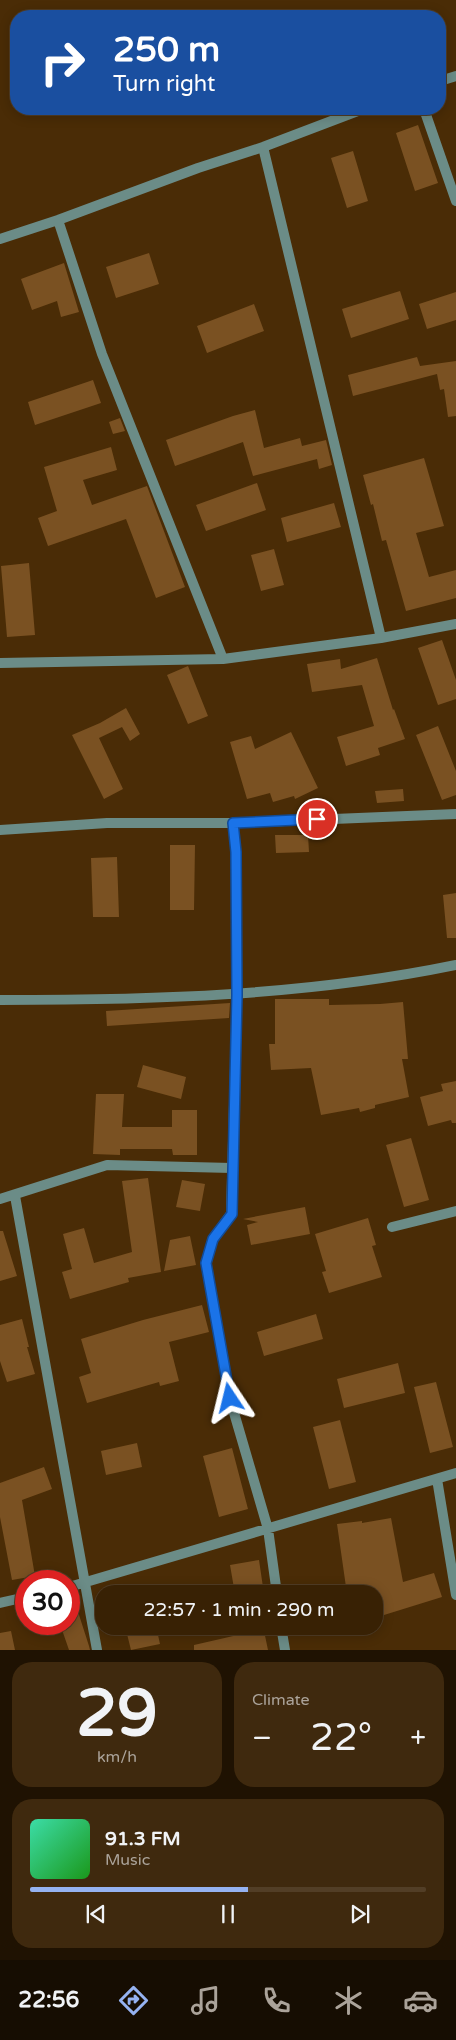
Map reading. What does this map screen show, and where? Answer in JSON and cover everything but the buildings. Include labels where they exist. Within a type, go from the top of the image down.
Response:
[{"type":"street","points":[[0,239],[58,220],[198,168],[263,147],[347,115]]},
{"type":"street","points":[[426,115],[456,201]]},
{"type":"street","points":[[263,147],[381,638]]},
{"type":"street","points":[[58,220],[102,354],[223,659]]},
{"type":"street","points":[[0,663],[223,659],[381,638],[456,624]]},
{"type":"street","points":[[0,830],[107,823],[233,823],[456,814]]},
{"type":"street","points":[[233,823],[236,852],[237,995],[232,1214],[213,1239],[206,1263],[230,1398],[268,1529],[276,1585]]},
{"type":"street","points":[[0,1000],[237,995],[413,974],[456,965]]},
{"type":"street","points":[[0,1199],[107,1165],[232,1168]]},
{"type":"street","points":[[14,1196],[97,1650]]},
{"type":"street","points":[[392,1227],[456,1211]]},
{"type":"street","points":[[80,1585],[456,1473]]},
{"type":"street","points":[[437,1479],[456,1595]]},
{"type":"street","points":[[0,1603],[15,1600]]},
{"type":"street","points":[[282,1635],[284,1650]]},
{"type":"route","points":[[230,1398],[206,1263],[213,1239],[232,1214],[237,995],[236,852],[233,823],[317,819]]}]
